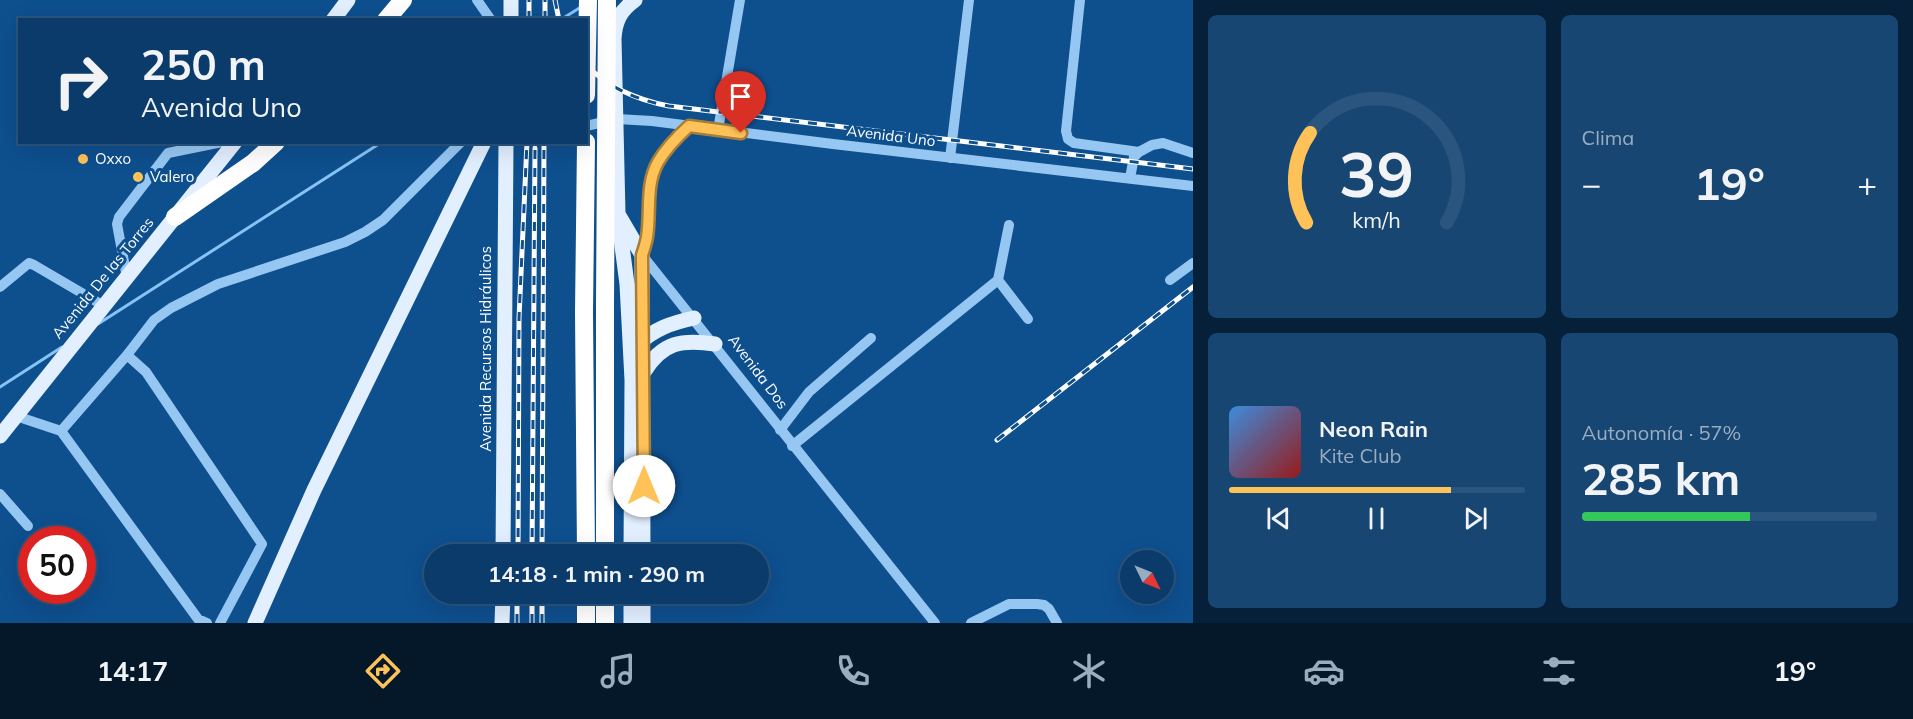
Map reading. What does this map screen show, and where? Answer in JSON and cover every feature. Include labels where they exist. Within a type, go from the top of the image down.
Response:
[{"type":"highway","points":[[388,18],[403,0]]},
{"type":"highway","points":[[588,0],[588,18]]},
{"type":"highway","points":[[605,544],[607,0]]},
{"type":"highway","points":[[175,217],[253,163],[274,144]]},
{"type":"highway","points":[[585,544],[586,144]]},
{"type":"highway","points":[[586,604],[586,623]]},
{"type":"highway","points":[[605,604],[605,623]]},
{"type":"main road","points":[[334,18],[348,0]]},
{"type":"main road","points":[[511,0],[511,18]]},
{"type":"main road","name":"Avenida Dos","points":[[634,0],[619,15],[615,26],[618,214],[642,255]]},
{"type":"main road","name":"Avenida De las Torres","points":[[0,436],[233,144]]},
{"type":"main road","points":[[258,617],[314,490],[483,144]]},
{"type":"main road","name":"Avenida Recursos Hidráulicos","points":[[503,544],[506,144]]},
{"type":"main road","points":[[618,214],[636,346],[644,372],[644,544]]},
{"type":"main road","points":[[631,544],[636,346],[642,255]]},
{"type":"main road","points":[[636,346],[649,334],[663,326],[694,318]]},
{"type":"main road","points":[[644,372],[650,361],[662,350],[674,344],[687,341],[715,344]]},
{"type":"main road","points":[[502,604],[502,623]]},
{"type":"main road","points":[[631,604],[631,623]]},
{"type":"main road","points":[[643,623],[644,604]]},
{"type":"street","points":[[477,0],[490,18]]},
{"type":"street","points":[[718,130],[740,0]]},
{"type":"street","points":[[950,158],[969,0]]},
{"type":"street","points":[[1080,0],[1066,131],[1068,139],[1074,143],[1139,152]]},
{"type":"street","name":"Avenida Uno","points":[[588,126],[617,119],[652,121],[1193,186]]},
{"type":"street","points":[[642,255],[647,237],[651,181],[657,164],[672,142],[689,126]]},
{"type":"street","points":[[1130,178],[1134,157],[1152,145],[1163,143],[1193,153]]},
{"type":"street","points":[[127,278],[117,224],[119,217],[168,153],[212,144]]},
{"type":"street","points":[[61,431],[154,321],[171,308],[218,284],[345,242],[365,232],[383,220],[459,144]]},
{"type":"street","points":[[577,144],[618,214]]},
{"type":"street","points":[[792,446],[998,280],[1009,225]]},
{"type":"street","name":"Avenida Dos","points":[[642,255],[715,344],[792,446],[934,623]]},
{"type":"street","points":[[1170,280],[1193,263]]},
{"type":"street","points":[[0,286],[29,264],[44,270],[103,308]]},
{"type":"street","points":[[998,280],[1028,319]]},
{"type":"street","points":[[780,430],[809,392],[871,338]]},
{"type":"street","points":[[127,355],[146,372],[262,541],[262,546],[220,623]]},
{"type":"street","points":[[16,416],[61,431],[198,619],[207,623]]},
{"type":"street","points":[[248,623],[314,490]]},
{"type":"street","points":[[0,494],[28,526]]},
{"type":"street","points":[[971,623],[1009,604],[1044,605],[1057,623]]},
{"type":"waterway","points":[[565,17],[581,7]]},
{"type":"waterway","points":[[98,324],[379,144]]},
{"type":"waterway","points":[[0,387],[62,347]]},
{"type":"railway","points":[[529,0],[529,18]]},
{"type":"railway","points":[[545,0],[545,18]]},
{"type":"railway","points":[[555,0],[559,18]]},
{"type":"railway","points":[[588,67],[624,92],[669,106],[1193,169]]},
{"type":"railway","points":[[518,544],[519,318],[527,144]]},
{"type":"railway","points":[[542,544],[544,144]]},
{"type":"railway","points":[[532,544],[535,148]]},
{"type":"railway","points":[[997,440],[1193,287]]},
{"type":"railway","points":[[517,604],[517,623]]},
{"type":"railway","points":[[532,604],[532,623]]},
{"type":"railway","points":[[542,604],[542,623]]},
{"type":"place","name":"Oxxo","points":[[83,159]]},
{"type":"place","name":"Valero","points":[[138,177]]},
{"type":"route","points":[[644,486],[642,255],[647,237],[651,181],[664,153],[689,126],[741,133]]}]
